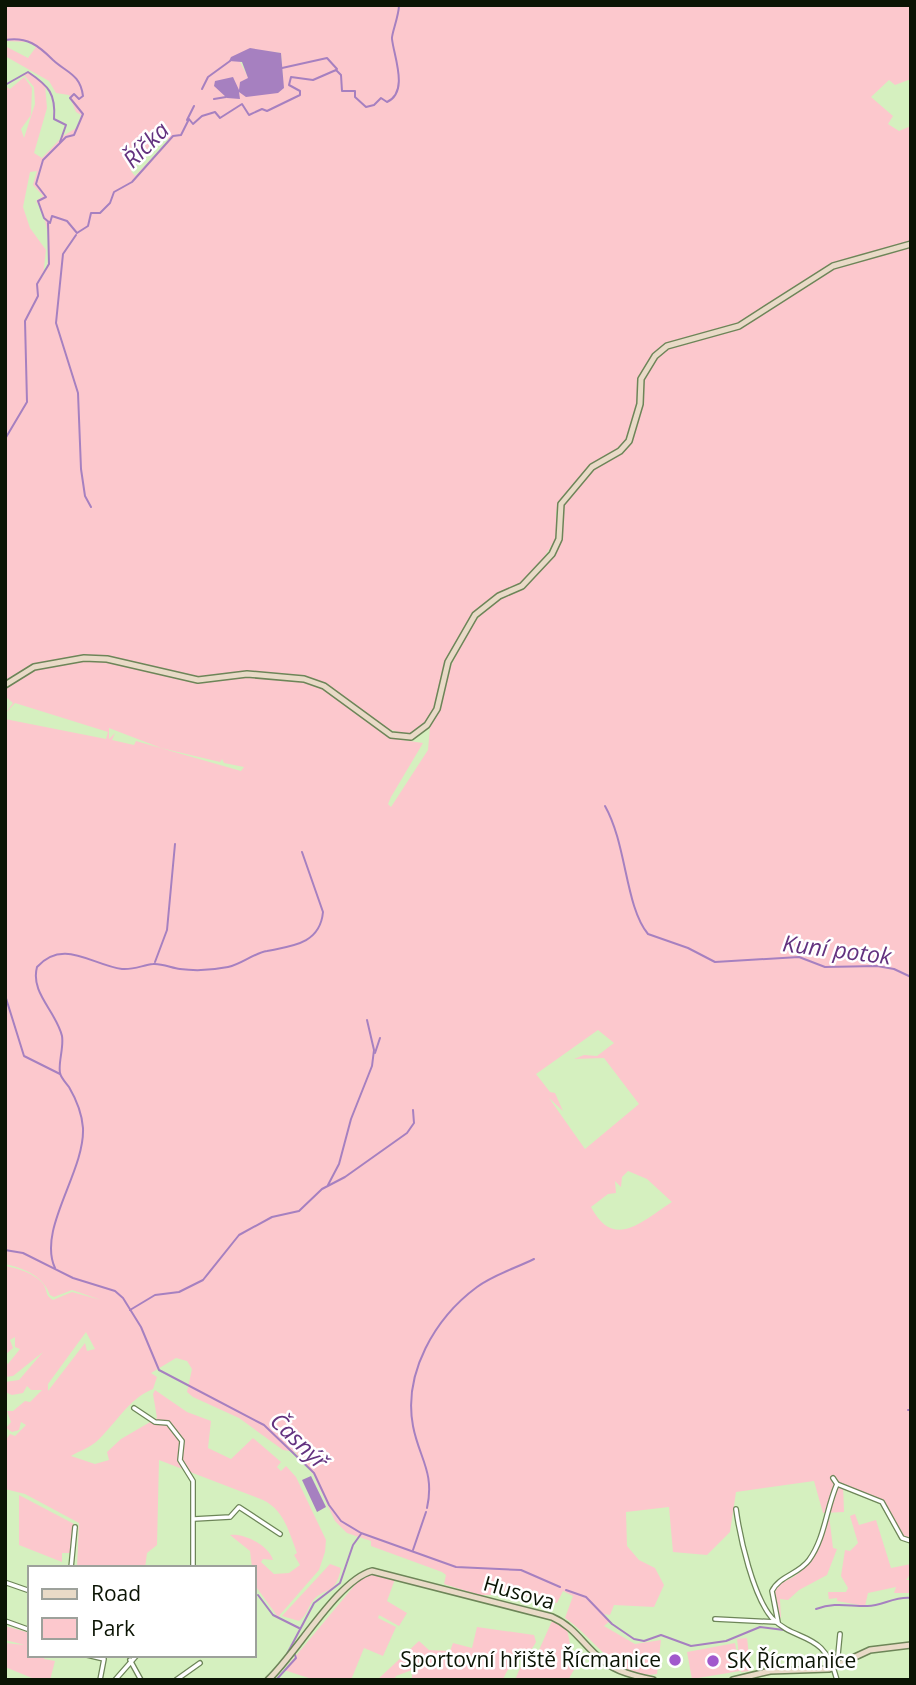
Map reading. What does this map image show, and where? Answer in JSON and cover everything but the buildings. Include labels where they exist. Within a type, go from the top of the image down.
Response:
[{"type":"main road","points":[[5,685],[34,667],[84,658],[107,659],[198,680],[247,674],[304,679],[324,686],[391,735],[403,738],[416,735],[435,714],[448,662],[475,615],[536,574],[559,540],[561,504],[592,467],[625,446],[639,404],[643,370],[655,356],[667,345],[739,326],[833,266],[911,244]]},
{"type":"main road","name":"Husova","points":[[268,1680],[289,1658],[312,1626],[360,1576],[377,1571],[552,1617],[576,1631],[601,1660],[615,1669],[653,1680]]},
{"type":"main road","points":[[733,1680],[770,1671],[835,1666],[870,1650],[911,1645]]},
{"type":"street","points":[[134,1408],[155,1422],[168,1423],[182,1441],[180,1460],[193,1481],[193,1566]]},
{"type":"street","points":[[833,1478],[836,1484],[882,1502],[902,1538],[911,1541]]},
{"type":"street","points":[[778,1622],[772,1600],[774,1587],[800,1570],[816,1549],[836,1484]]},
{"type":"street","points":[[194,1519],[229,1517],[239,1507],[280,1534]]},
{"type":"street","points":[[736,1509],[746,1561],[767,1608],[778,1622],[813,1641],[835,1666]]},
{"type":"street","points":[[71,1566],[75,1527]]},
{"type":"street","points":[[7,1583],[28,1590]]},
{"type":"street","points":[[715,1619],[778,1622]]},
{"type":"street","points":[[5,1621],[28,1629]]},
{"type":"street","points":[[837,1680],[835,1666],[840,1634]]},
{"type":"street","points":[[96,1657],[104,1659],[100,1680]]},
{"type":"street","points":[[115,1680],[134,1657]]},
{"type":"street","points":[[130,1660],[141,1680]]},
{"type":"street","points":[[176,1680],[200,1663]]},
{"type":"green space","points":[[5,5],[911,5],[911,79],[895,85],[889,80],[871,97],[893,116],[888,124],[899,131],[911,126],[911,241],[832,264],[738,324],[666,343],[653,354],[638,379],[637,404],[626,440],[619,449],[590,466],[559,503],[556,512],[556,539],[534,572],[520,584],[488,600],[473,614],[446,661],[435,708],[421,729],[409,735],[385,728],[325,684],[304,677],[247,671],[199,677],[107,656],[84,656],[33,664],[5,682],[5,86],[10,89],[24,77],[32,88],[31,115],[21,129],[24,138],[35,104],[34,87],[24,75],[29,73],[45,85],[47,108],[34,153],[42,158],[63,136],[78,127],[81,115],[76,112],[69,95],[56,93],[49,81],[5,56],[5,46],[28,58],[36,47],[28,42],[5,41]],"holes":[[[250,49],[281,53],[283,82],[241,82],[249,79],[240,62]],[[161,132],[169,140],[135,176],[131,171]],[[37,171],[33,185],[43,196],[36,201],[47,228],[49,248],[43,277],[46,250],[30,228],[23,207],[30,172]]]},
{"type":"green space","points":[[911,247],[911,1539],[904,1537],[882,1500],[843,1485],[844,1512],[823,1513],[814,1481],[736,1492],[730,1532],[707,1555],[673,1552],[669,1507],[626,1512],[627,1546],[639,1560],[655,1568],[664,1585],[654,1607],[614,1605],[610,1615],[604,1614],[610,1621],[604,1626],[635,1644],[661,1640],[657,1674],[630,1671],[607,1656],[565,1618],[573,1596],[563,1591],[557,1603],[502,1591],[492,1595],[479,1595],[444,1584],[446,1575],[442,1572],[371,1546],[371,1541],[347,1533],[335,1521],[313,1474],[295,1452],[283,1450],[239,1418],[193,1397],[187,1392],[192,1369],[187,1361],[176,1358],[151,1373],[157,1377],[153,1389],[129,1405],[96,1442],[71,1456],[95,1464],[109,1460],[107,1452],[121,1439],[157,1418],[153,1394],[155,1390],[187,1412],[211,1421],[208,1448],[231,1459],[253,1438],[281,1462],[277,1467],[281,1471],[286,1466],[296,1477],[326,1540],[319,1570],[278,1617],[256,1587],[256,1566],[252,1566],[250,1551],[230,1535],[249,1538],[262,1545],[273,1560],[263,1559],[261,1562],[274,1574],[289,1573],[300,1565],[281,1516],[263,1500],[159,1460],[157,1545],[147,1553],[145,1566],[77,1566],[79,1523],[25,1494],[5,1489],[5,1441],[10,1434],[15,1436],[26,1425],[21,1422],[19,1430],[12,1432],[6,1428],[11,1422],[7,1411],[13,1411],[25,1401],[30,1402],[42,1390],[31,1390],[27,1386],[23,1393],[12,1395],[5,1392],[5,1382],[19,1380],[43,1352],[13,1376],[5,1377],[5,1362],[8,1364],[20,1349],[15,1347],[15,1337],[10,1340],[13,1348],[5,1355],[5,1266],[32,1275],[44,1285],[48,1295],[53,1300],[72,1292],[101,1300],[72,1290],[54,1297],[50,1295],[47,1288],[38,1278],[19,1268],[5,1264],[5,719],[106,739],[108,732],[15,703],[5,714],[13,703],[7,698],[5,688],[35,669],[84,661],[106,661],[198,682],[247,676],[304,682],[322,688],[396,739],[423,743],[391,797],[388,804],[391,807],[428,750],[430,727],[440,710],[445,678],[470,627],[491,604],[523,588],[554,555],[561,540],[563,506],[593,469],[621,453],[631,442],[643,380],[657,357],[668,348],[682,343],[740,329],[834,268]],"holes":[[[109,728],[161,748],[220,762],[222,759],[224,763],[244,767],[241,771],[136,741],[134,745],[112,740],[115,733],[109,739]],[[598,1030],[614,1043],[597,1056],[584,1055],[574,1059],[604,1058],[639,1104],[585,1149],[549,1098],[563,1111],[555,1093],[550,1092],[536,1074]],[[628,1171],[647,1179],[672,1202],[639,1224],[619,1230],[600,1220],[591,1207],[608,1194],[616,1193],[615,1181],[621,1187],[622,1177]],[[86,1332],[95,1349],[87,1351],[85,1343],[48,1391],[48,1384]]]},
{"type":"green space","points":[[19,1495],[74,1524],[71,1553],[62,1553],[62,1562],[19,1545]]},
{"type":"green space","points":[[855,1514],[859,1525],[876,1520],[891,1568],[911,1564],[911,1573],[906,1580],[911,1580],[911,1593],[894,1593],[896,1587],[868,1593],[865,1606],[837,1601],[837,1598],[829,1601],[828,1592],[846,1592],[848,1588],[841,1576],[845,1550],[850,1551],[858,1543],[850,1516]]},
{"type":"green space","points":[[829,1515],[833,1548],[837,1549],[827,1575],[799,1590],[788,1600],[780,1599],[781,1619],[774,1599],[776,1587],[809,1563]]},
{"type":"green space","points":[[330,1564],[341,1568],[332,1588],[316,1597],[299,1621],[282,1616]]},
{"type":"green space","points":[[369,1574],[395,1579],[387,1601],[407,1613],[399,1626],[379,1615],[378,1618],[396,1627],[383,1656],[364,1648],[351,1680],[315,1680],[284,1670],[359,1580]]},
{"type":"green space","points":[[552,1621],[567,1629],[575,1668],[568,1680],[515,1680],[520,1668],[539,1650]]},
{"type":"green space","points":[[5,1626],[28,1632],[28,1657],[44,1657],[55,1661],[50,1680],[37,1680],[5,1667],[5,1643],[25,1645],[5,1640]]},
{"type":"green space","points":[[477,1627],[534,1635],[536,1642],[510,1667],[503,1680],[412,1680],[412,1670],[396,1676],[394,1680],[377,1680],[419,1641],[429,1650],[450,1651],[453,1643],[472,1648]]},
{"type":"green space","name":"SK Řícmanice","points":[[747,1638],[751,1671],[741,1672],[737,1639]]},
{"type":"green space","name":"SK Řícmanice","points":[[735,1643],[740,1671],[692,1679],[687,1652]]},
{"type":"shaded area","points":[[250,48],[281,53],[284,88],[278,93],[246,97],[239,92],[240,99],[227,98],[214,86],[215,81],[233,77],[239,90],[240,82],[248,78],[242,62],[229,61],[231,57]]},
{"type":"shaded area","points":[[311,1476],[326,1507],[317,1512],[302,1480]]},
{"type":"waterway","name":"Říčka","points":[[5,40],[20,39],[37,46],[79,83],[83,96],[79,99],[74,94],[70,98],[83,114],[74,135],[66,137],[43,160],[36,184],[46,197],[38,201],[44,218],[50,223],[52,216],[67,221],[77,233],[88,226],[91,213],[100,213],[110,203],[114,192],[132,182],[173,136],[181,135],[189,119],[193,124],[202,116],[215,112],[220,118],[242,104],[249,115],[262,109],[267,111],[300,95],[300,91],[289,85],[291,77],[313,80],[336,70],[341,75],[342,91],[355,91],[355,97],[366,107],[374,105],[381,98],[387,102],[394,97],[399,82],[392,39],[399,5]]},
{"type":"waterway","points":[[282,68],[327,58],[337,69]]},
{"type":"waterway","points":[[202,89],[208,77],[230,61]]},
{"type":"waterway","points":[[5,85],[28,72],[46,86],[54,103],[54,119],[66,125],[60,142]]},
{"type":"waterway","points":[[214,99],[226,97]]},
{"type":"waterway","points":[[187,120],[194,106]]},
{"type":"waterway","points":[[5,439],[27,402],[25,321],[38,296],[37,284],[49,264],[48,223]]},
{"type":"waterway","points":[[76,235],[63,254],[56,323],[78,393],[81,469],[85,496],[91,507]]},
{"type":"waterway","name":"Kuní potok","points":[[605,806],[618,839],[635,908],[648,934],[688,948],[715,962],[799,957],[825,967],[877,966],[894,969],[911,977]]},
{"type":"waterway","points":[[155,962],[167,930],[175,844]]},
{"type":"waterway","points":[[55,1268],[51,1253],[52,1236],[77,1163],[83,1128],[76,1102],[60,1073],[62,1036],[40,994],[37,967],[47,959],[67,954],[122,969],[156,964],[186,970],[222,968],[233,966],[262,952],[303,942],[316,931],[323,912],[302,852]]},
{"type":"waterway","points":[[5,995],[24,1056],[60,1074]]},
{"type":"waterway","points":[[328,1185],[339,1164],[351,1119],[372,1066],[374,1050],[367,1020]]},
{"type":"waterway","points":[[375,1053],[380,1038]]},
{"type":"waterway","points":[[130,1310],[155,1295],[179,1292],[203,1280],[239,1235],[272,1217],[299,1211],[322,1189],[345,1177],[407,1133],[414,1123],[413,1110]]},
{"type":"waterway","name":"Časnýř","points":[[5,1250],[23,1253],[73,1278],[115,1291],[123,1298],[141,1327],[159,1370],[264,1425],[314,1473],[329,1505],[341,1521],[361,1533],[456,1567],[521,1570],[560,1587]]},
{"type":"waterway","points":[[427,1508],[428,1475],[413,1426],[411,1406],[413,1386],[426,1348],[448,1314],[477,1287],[534,1259]]},
{"type":"waterway","points":[[413,1550],[426,1512]]},
{"type":"waterway","points":[[287,1654],[314,1603],[340,1583],[353,1545],[361,1534]]},
{"type":"waterway","name":"Časnýř","points":[[566,1590],[586,1597],[612,1624],[634,1639],[644,1641],[661,1635],[691,1646],[726,1641],[760,1627],[784,1630]]},
{"type":"waterway","points":[[258,1595],[273,1615],[299,1628]]},
{"type":"waterway","name":"Časnýř","points":[[816,1609],[835,1605],[872,1606],[911,1598]]},
{"type":"waterway","points":[[276,1680],[296,1658],[294,1652]]},
{"type":"place","name":"Sportovní hřiště Řícmanice","points":[[675,1660]]},
{"type":"place","name":"SK Řícmanice","points":[[713,1661]]}]
